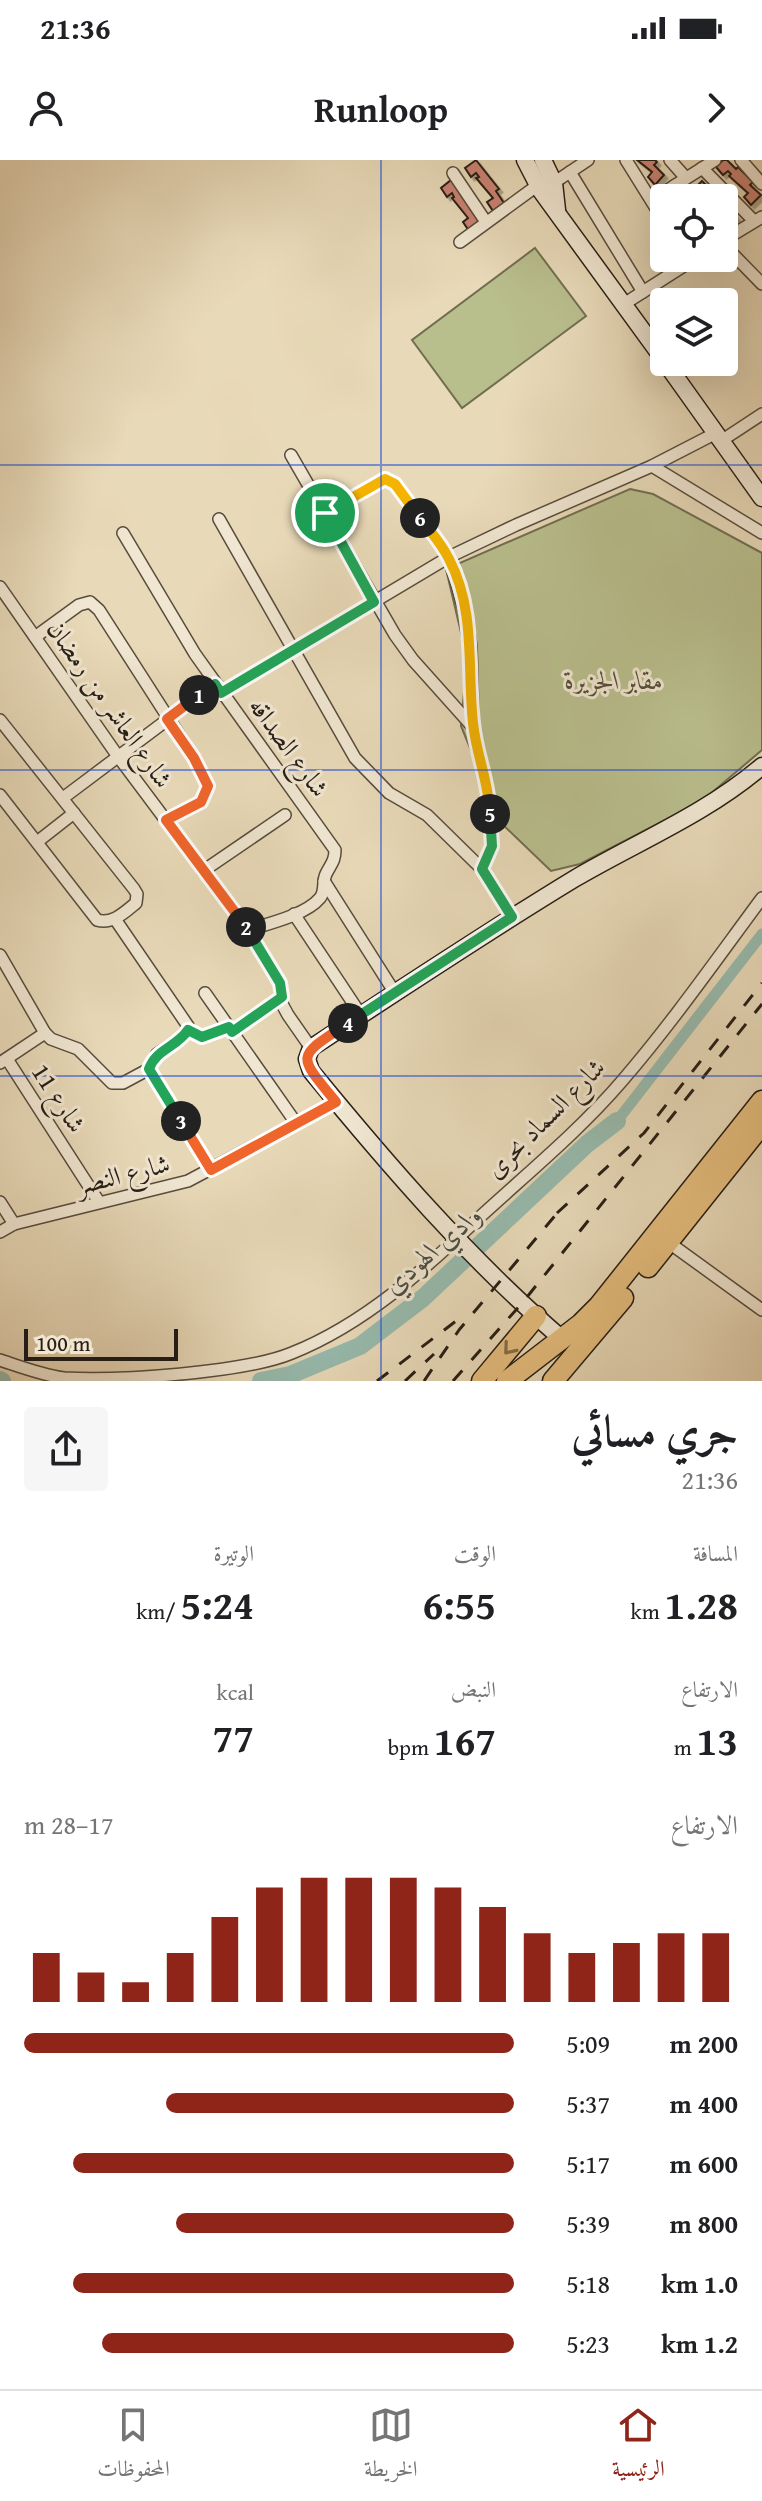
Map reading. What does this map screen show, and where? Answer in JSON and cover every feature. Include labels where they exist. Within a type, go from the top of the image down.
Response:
[{"type":"highway","points":[[507,1381],[599,1306],[762,1101]]},
{"type":"highway","points":[[553,1381],[762,1124]]},
{"type":"highway","points":[[482,1381],[536,1316]]},
{"type":"street","points":[[525,160],[650,340]]},
{"type":"street","points":[[543,160],[544,186]]},
{"type":"street","points":[[460,242],[486,222],[588,160]]},
{"type":"street","points":[[626,160],[650,197]]},
{"type":"street","points":[[670,160],[686,178]]},
{"type":"street","points":[[677,184],[715,160]]},
{"type":"street","points":[[741,160],[762,184]]},
{"type":"street","points":[[702,168],[758,219],[738,233]]},
{"type":"street","points":[[570,172],[643,292]]},
{"type":"street","points":[[453,173],[486,222]]},
{"type":"street","points":[[738,257],[762,284]]},
{"type":"street","points":[[624,304],[672,272]]},
{"type":"street","points":[[675,376],[762,498]]},
{"type":"street","points":[[63,798],[167,719],[449,557],[718,437],[762,414]]},
{"type":"street","points":[[291,455],[374,602],[413,660],[473,726]]},
{"type":"street","points":[[652,466],[762,533]]},
{"type":"street","points":[[325,513],[382,480],[389,480],[449,557],[462,597],[471,647],[473,726],[490,803],[492,846],[482,869]]},
{"type":"street","points":[[219,519],[348,749],[389,793],[427,815],[482,869],[512,917]]},
{"type":"street","name":"شارع الصداقه","points":[[123,533],[218,688],[331,842],[335,859],[324,881]]},
{"type":"street","name":"شارع العاشر من رمضان","points":[[0,587],[117,755],[248,930],[280,983],[282,1004],[311,1048]]},
{"type":"street","points":[[35,637],[79,605],[94,604],[194,758],[208,786],[201,802],[166,820]]},
{"type":"street","points":[[0,720],[137,894],[136,903],[115,919],[107,922],[97,920],[0,795]]},
{"type":"street","points":[[562,1339],[396,1174],[307,1065],[307,1056],[311,1048],[512,917],[714,802],[762,766]]},
{"type":"street","points":[[37,842],[74,813]]},
{"type":"street","points":[[203,871],[285,815]]},
{"type":"street","points":[[324,881],[395,993]]},
{"type":"street","points":[[248,930],[294,914],[319,900],[324,881]]},
{"type":"street","name":"شارع السماد بحرى","points":[[0,1360],[65,1378],[117,1378],[227,1369],[289,1355],[334,1333],[378,1303],[458,1238],[594,1112],[622,1081],[762,898]]},
{"type":"street","points":[[294,914],[361,1015]]},
{"type":"street","points":[[0,955],[45,1033],[51,1039],[78,1049],[112,1083],[123,1083],[149,1069],[157,1054],[188,1030],[186,1021],[115,919]]},
{"type":"street","points":[[205,993],[296,1123]]},
{"type":"street","points":[[188,1030],[202,1037],[230,1029],[282,997]]},
{"type":"street","points":[[4,1061],[45,1033]]},
{"type":"street","name":"شارع 11","points":[[4,1061],[99,1202]]},
{"type":"street","points":[[149,1069],[211,1170]]},
{"type":"street","name":"شارع النصر","points":[[0,1232],[14,1224],[188,1181],[336,1102]]},
{"type":"street","points":[[0,1202],[14,1224]]},
{"type":"street","points":[[668,1242],[762,1310]]},
{"type":"green space","points":[[535,248],[586,316],[462,408],[412,340]]},
{"type":"green space","name":"مقابر الجزيرة","points":[[630,489],[653,494],[762,553],[762,750],[702,801],[580,864],[551,871],[501,823],[461,726],[467,658],[446,569]]},
{"type":"building","points":[[476,160],[499,189],[496,191],[504,203],[493,211],[487,202],[493,198],[476,178],[479,177],[476,173],[471,177],[465,168]]},
{"type":"building","points":[[637,160],[657,162],[654,165],[664,175],[656,184],[648,177],[652,172]]},
{"type":"building","points":[[727,160],[753,182],[750,185],[761,195],[751,205],[744,197],[748,193],[729,176],[731,174],[728,171],[723,175],[716,167]]},
{"type":"building","points":[[451,180],[475,209],[472,211],[480,223],[469,231],[463,222],[468,218],[452,198],[452,193],[447,197],[441,188]]},
{"type":"waterway","points":[[617,1121],[762,934]]},
{"type":"waterway","name":"وادي الهودي","points":[[261,1381],[290,1375],[360,1346],[423,1298],[587,1144],[617,1121]]},
{"type":"railway","points":[[557,1213],[644,1133],[762,983]]},
{"type":"railway","points":[[453,1381],[523,1302],[762,1004]]},
{"type":"railway","points":[[424,1381],[459,1330],[559,1211]]},
{"type":"railway","points":[[377,1381],[460,1318]]},
{"type":"railway","points":[[405,1381],[434,1354]]},
{"type":"route","points":[[382,480],[393,481],[449,557],[467,620],[471,647],[473,726],[490,803],[492,846],[482,869],[512,917],[311,1048],[307,1065],[336,1102],[211,1170],[149,1069],[151,1063],[157,1054],[188,1030],[202,1037],[229,1027],[232,1032],[282,997],[282,990],[248,930],[166,820],[201,802],[208,786],[194,758],[167,719],[215,684],[221,693],[374,602],[325,513],[382,480]]}]
